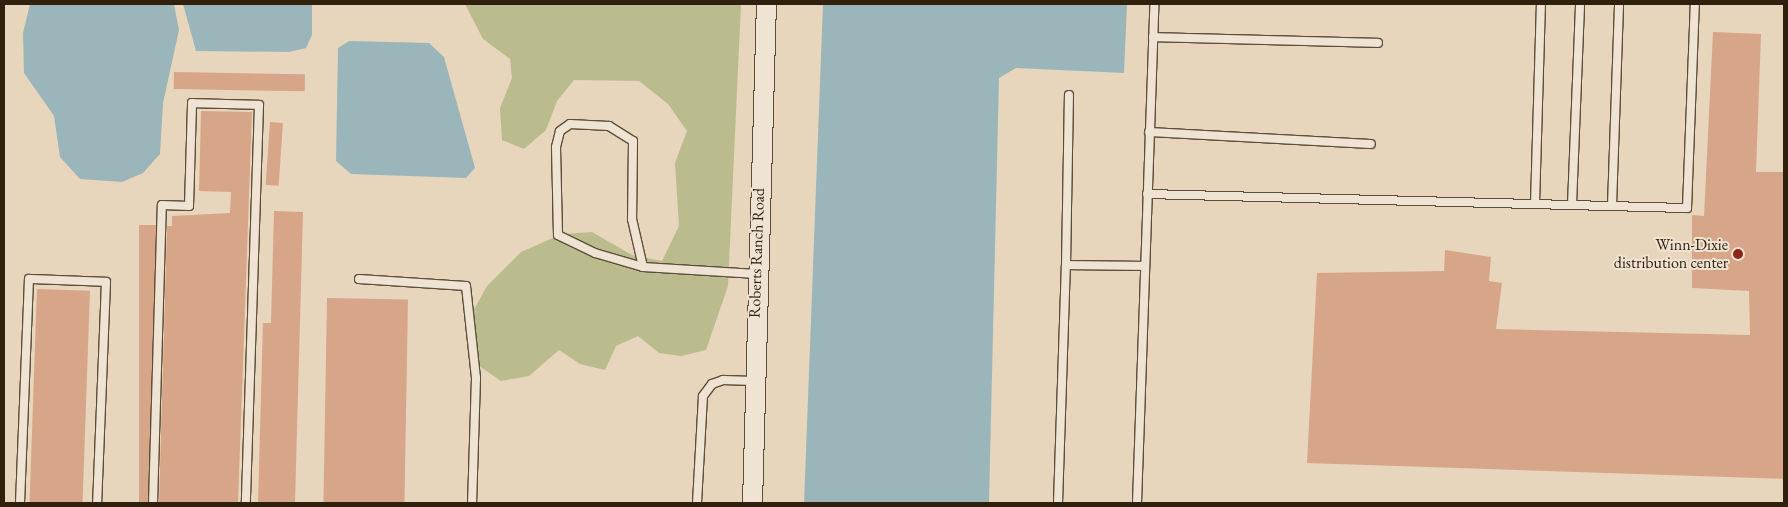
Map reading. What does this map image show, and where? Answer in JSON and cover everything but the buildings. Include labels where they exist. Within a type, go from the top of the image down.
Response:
[{"type":"street","name":"Roberts Ranch Road","points":[[752,503],[756,274],[766,4]]},
{"type":"lane","points":[[1136,503],[1154,4]]},
{"type":"lane","points":[[1534,204],[1541,4]]},
{"type":"lane","points":[[1572,205],[1580,4]]},
{"type":"lane","points":[[1612,206],[1619,4]]},
{"type":"lane","points":[[1147,194],[1688,208],[1695,4]]},
{"type":"lane","points":[[1153,37],[1378,43]]},
{"type":"lane","points":[[1058,503],[1066,265],[1069,95]]},
{"type":"lane","points":[[153,503],[162,205],[189,206],[192,103],[259,105],[246,503]]},
{"type":"lane","points":[[643,267],[632,220],[632,140],[610,126],[570,124],[560,131],[556,147],[558,235],[595,253],[643,267],[756,274]]},
{"type":"lane","points":[[1150,132],[1371,144]]},
{"type":"lane","points":[[1066,265],[1145,266]]},
{"type":"lane","points":[[20,503],[29,278],[106,282],[97,503]]},
{"type":"lane","points":[[359,279],[466,286],[476,378],[472,503]]},
{"type":"lane","points":[[697,503],[703,396],[712,384],[723,380],[754,381]]},
{"type":"green space","points":[[465,4],[741,4],[728,286],[706,350],[681,356],[659,353],[638,336],[616,346],[605,370],[580,364],[559,350],[529,376],[501,381],[469,359],[465,326],[487,286],[521,252],[562,234],[592,232],[632,255],[662,261],[679,226],[675,163],[687,131],[668,104],[639,81],[574,80],[557,101],[546,130],[524,149],[502,140],[500,108],[512,78],[510,59],[483,39]]},
{"type":"water","points":[[30,4],[174,4],[179,30],[163,103],[160,154],[143,173],[122,182],[80,179],[60,157],[54,116],[24,73],[23,33]]},
{"type":"water","points":[[183,4],[312,4],[312,35],[306,48],[289,52],[196,51]]},
{"type":"water","points":[[823,4],[1127,4],[1124,73],[1016,68],[999,78],[989,503],[804,503]]},
{"type":"water","points":[[349,41],[429,43],[444,57],[475,168],[466,178],[351,174],[336,161],[338,48]]},
{"type":"place","name":"Winn-Dixie distribution center","points":[[1738,254]]}]
